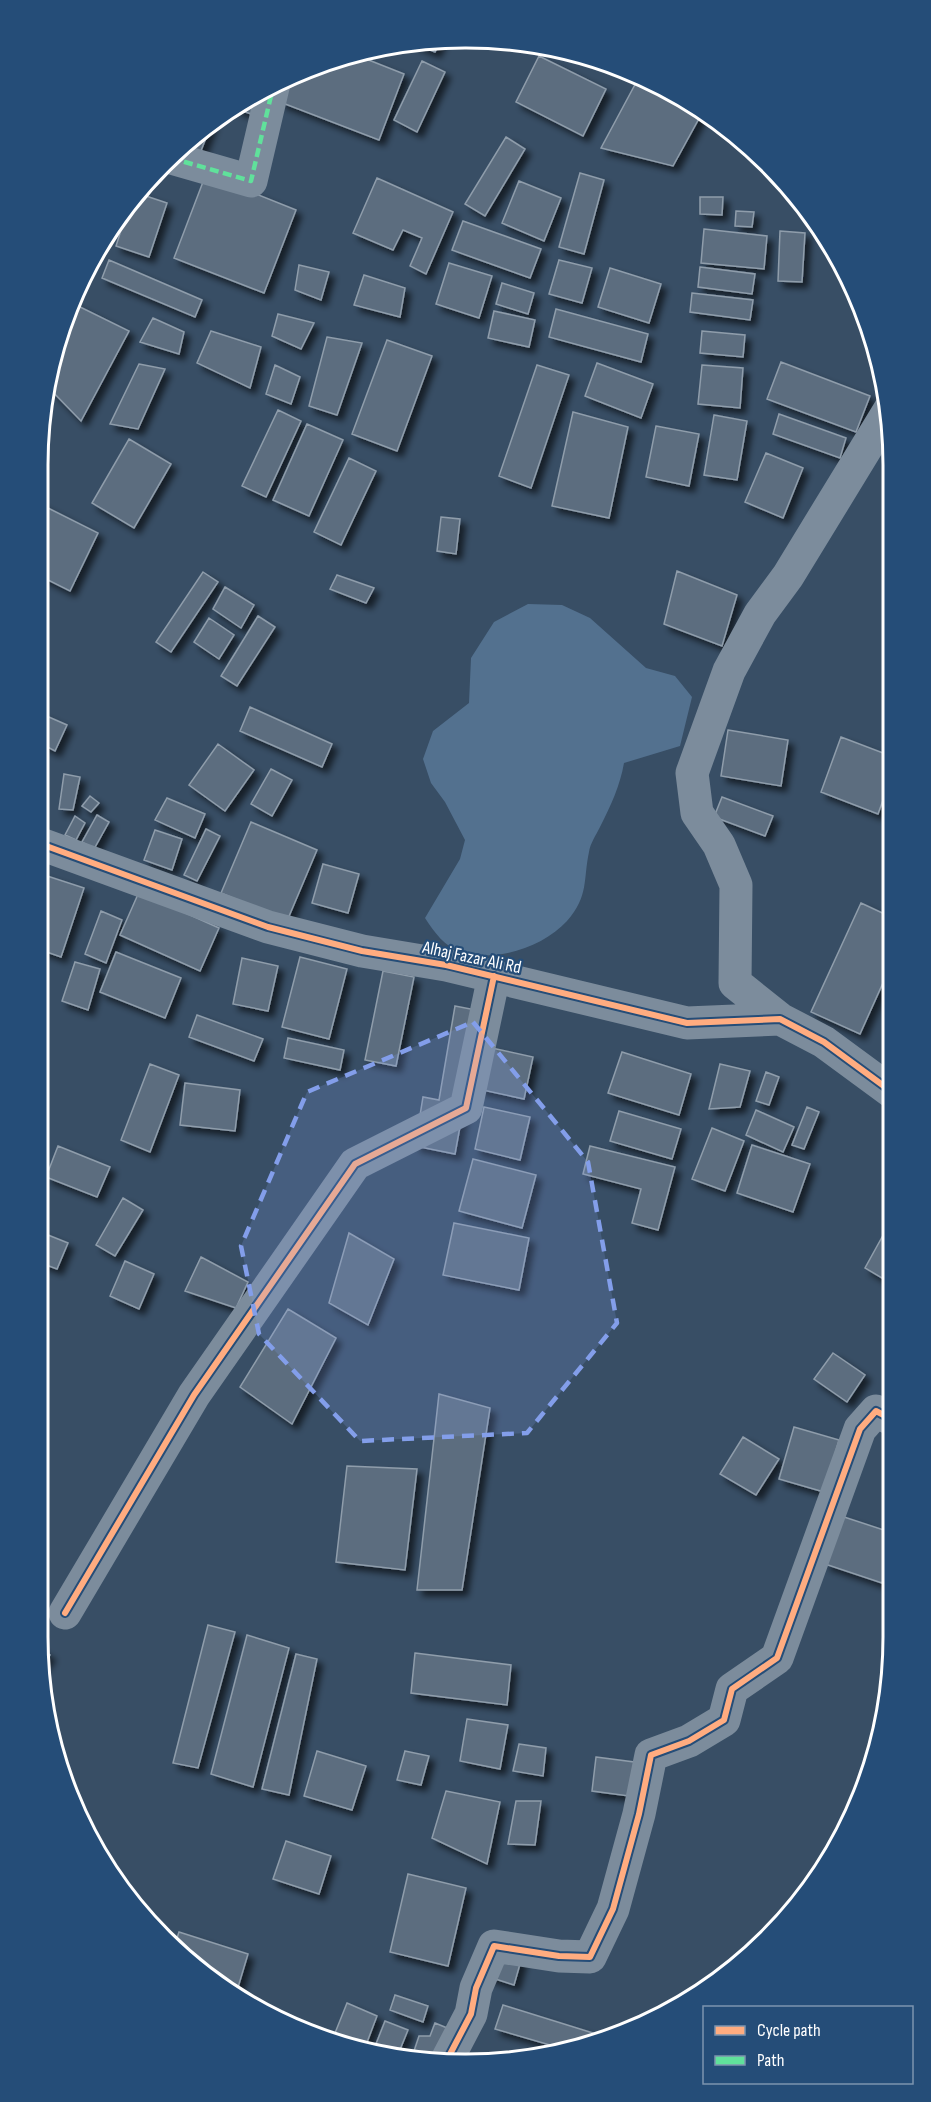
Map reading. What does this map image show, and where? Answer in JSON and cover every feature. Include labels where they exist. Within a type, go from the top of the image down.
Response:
[{"type":"street","points":[[180,161],[251,181],[271,97]]},
{"type":"street","points":[[881,425],[788,576],[760,614],[729,671],[692,773],[698,813],[719,845],[736,885],[735,982],[780,1019],[824,1042],[883,1085]]},
{"type":"street","name":"Alhaj Fazar Ali Rd","points":[[48,847],[268,927],[362,951],[446,965],[687,1023],[780,1019]]},
{"type":"street","points":[[65,1613],[194,1395],[356,1164],[466,1108],[494,976]]},
{"type":"street","points":[[450,2053],[471,2014],[476,1988],[494,1946],[559,1956],[590,1957],[613,1909],[639,1814],[651,1755],[689,1741],[724,1720],[732,1689],[777,1658],[860,1429],[876,1411],[883,1415]]},
{"type":"highlighted area","points":[[473,1022],[588,1162],[617,1323],[527,1433],[360,1441],[259,1334],[241,1246],[307,1092]]},
{"type":"water","points":[[528,604],[562,605],[590,618],[646,668],[675,676],[692,697],[680,746],[624,763],[615,795],[591,846],[582,896],[567,921],[532,945],[504,954],[475,955],[450,947],[436,934],[425,918],[460,859],[465,840],[445,802],[431,783],[423,759],[433,731],[469,703],[471,658],[494,622]]},
{"type":"building","points":[[539,56],[606,89],[583,136],[516,102]]},
{"type":"building","points":[[368,60],[404,74],[379,140],[280,102],[285,89],[357,62]]},
{"type":"building","points":[[422,61],[445,72],[417,132],[394,120]]},
{"type":"building","points":[[635,84],[699,119],[673,166],[601,148]]},
{"type":"building","points":[[258,104],[254,115],[244,112]]},
{"type":"building","points":[[506,137],[525,149],[485,216],[465,204]]},
{"type":"building","points":[[206,139],[199,156],[190,152]]},
{"type":"building","points":[[580,173],[604,180],[584,254],[559,247]]},
{"type":"building","points":[[206,174],[296,210],[264,293],[174,258]]},
{"type":"building","points":[[377,178],[453,212],[426,274],[410,266],[422,238],[403,230],[393,250],[353,233]]},
{"type":"building","points":[[519,181],[561,198],[544,241],[502,223]]},
{"type":"building","points":[[147,196],[167,203],[149,257],[116,246],[121,229]]},
{"type":"building","points":[[700,197],[723,197],[722,215],[700,214]]},
{"type":"building","points":[[736,211],[754,212],[752,227],[735,226]]},
{"type":"building","points":[[463,221],[541,249],[530,278],[452,250]]},
{"type":"building","points":[[704,229],[767,236],[764,269],[701,263]]},
{"type":"building","points":[[780,231],[805,233],[802,282],[778,281]]},
{"type":"building","points":[[109,260],[202,300],[195,317],[102,278]]},
{"type":"building","points":[[559,260],[592,268],[582,303],[549,294]]},
{"type":"building","points":[[449,263],[492,276],[479,318],[436,304]]},
{"type":"building","points":[[299,265],[329,272],[321,300],[295,290]]},
{"type":"building","points":[[700,267],[755,274],[752,294],[698,287]]},
{"type":"building","points":[[610,268],[661,284],[649,323],[598,307]]},
{"type":"building","points":[[364,275],[405,288],[400,317],[354,305]]},
{"type":"building","points":[[502,283],[534,293],[528,314],[496,304]]},
{"type":"building","points":[[692,293],[753,300],[750,320],[690,312]]},
{"type":"building","points":[[80,307],[129,331],[81,421],[55,394],[62,357]]},
{"type":"building","points":[[556,309],[648,334],[641,362],[549,337]]},
{"type":"building","points":[[494,311],[535,320],[529,347],[488,338]]},
{"type":"building","points":[[278,314],[314,323],[301,349],[272,336]]},
{"type":"building","points":[[153,318],[184,332],[179,354],[140,342]]},
{"type":"building","points":[[211,331],[261,347],[250,388],[197,363]]},
{"type":"building","points":[[702,331],[745,335],[743,357],[700,353]]},
{"type":"building","points":[[327,337],[362,343],[337,415],[309,406]]},
{"type":"building","points":[[387,340],[432,356],[397,451],[352,434]]},
{"type":"building","points":[[781,362],[870,396],[856,432],[767,399]]},
{"type":"building","points":[[597,363],[653,384],[641,418],[585,396]]},
{"type":"building","points":[[139,364],[165,369],[138,429],[110,424]]},
{"type":"building","points":[[275,365],[300,377],[291,404],[266,394]]},
{"type":"building","points":[[537,365],[569,375],[531,488],[499,476]]},
{"type":"building","points":[[702,365],[743,368],[740,408],[698,404]]},
{"type":"building","points":[[278,410],[301,421],[266,497],[242,486]]},
{"type":"building","points":[[573,412],[628,427],[609,518],[552,506]]},
{"type":"building","points":[[779,414],[846,438],[840,458],[773,434]]},
{"type":"building","points":[[714,415],[747,421],[737,480],[704,475]]},
{"type":"building","points":[[307,424],[343,440],[309,516],[273,500]]},
{"type":"building","points":[[656,426],[699,434],[689,486],[646,477]]},
{"type":"building","points":[[129,439],[171,464],[134,528],[92,503]]},
{"type":"building","points":[[766,453],[803,468],[783,518],[745,502]]},
{"type":"building","points":[[349,458],[376,471],[341,545],[314,532]]},
{"type":"building","points":[[48,508],[98,533],[70,591],[48,580]]},
{"type":"building","points":[[441,517],[460,519],[456,554],[437,551]]},
{"type":"building","points":[[677,571],[737,595],[722,646],[664,624]]},
{"type":"building","points":[[203,572],[218,582],[171,652],[156,642]]},
{"type":"building","points":[[337,575],[374,588],[366,603],[330,589]]},
{"type":"building","points":[[225,587],[254,605],[241,628],[213,609]]},
{"type":"building","points":[[258,616],[275,627],[237,686],[221,676]]},
{"type":"building","points":[[209,618],[234,635],[219,659],[194,642]]},
{"type":"building","points":[[250,707],[332,744],[322,767],[240,731]]},
{"type":"building","points":[[48,717],[67,725],[55,751],[48,747]]},
{"type":"building","points":[[728,730],[788,740],[781,786],[721,776]]},
{"type":"building","points":[[841,737],[883,753],[883,800],[878,814],[821,792]]},
{"type":"building","points":[[218,744],[254,770],[225,811],[189,785]]},
{"type":"building","points":[[271,769],[292,780],[272,816],[251,804]]},
{"type":"building","points":[[64,774],[80,777],[73,810],[59,809]]},
{"type":"building","points":[[90,796],[99,803],[91,812],[82,806]]},
{"type":"building","points":[[722,797],[773,816],[765,836],[714,817]]},
{"type":"building","points":[[167,798],[205,814],[195,838],[155,820]]},
{"type":"building","points":[[97,815],[109,822],[94,849],[82,842]]},
{"type":"building","points":[[75,816],[85,823],[76,840],[65,835]]},
{"type":"building","points":[[251,822],[317,850],[287,921],[221,893]]},
{"type":"building","points":[[206,829],[220,836],[197,881],[184,875]]},
{"type":"building","points":[[155,830],[182,839],[172,870],[144,860]]},
{"type":"building","points":[[323,864],[359,874],[348,913],[312,903]]},
{"type":"building","points":[[48,876],[84,888],[61,957],[48,952]]},
{"type":"building","points":[[139,892],[219,928],[200,971],[120,935]]},
{"type":"building","points":[[861,903],[883,913],[883,983],[860,1034],[811,1012]]},
{"type":"building","points":[[101,911],[122,920],[106,963],[85,954]]},
{"type":"building","points":[[116,952],[181,978],[165,1018],[100,992]]},
{"type":"building","points":[[300,957],[347,969],[329,1039],[282,1027]]},
{"type":"building","points":[[242,958],[278,966],[268,1011],[233,1004]]},
{"type":"building","points":[[75,962],[100,969],[88,1010],[62,1001]]},
{"type":"building","points":[[383,971],[414,977],[396,1066],[365,1060]]},
{"type":"building","points":[[455,1006],[481,1011],[455,1154],[415,1146],[423,1097],[439,1100]]},
{"type":"building","points":[[197,1015],[263,1039],[254,1061],[189,1037]]},
{"type":"building","points":[[288,1038],[344,1050],[340,1070],[284,1058]]},
{"type":"building","points":[[487,1047],[533,1057],[524,1099],[478,1089]]},
{"type":"building","points":[[622,1052],[691,1074],[679,1115],[608,1093]]},
{"type":"building","points":[[150,1064],[179,1075],[150,1152],[121,1140]]},
{"type":"building","points":[[720,1064],[750,1071],[740,1107],[709,1109]]},
{"type":"building","points":[[766,1072],[779,1077],[769,1105],[756,1101]]},
{"type":"building","points":[[185,1083],[240,1090],[235,1131],[180,1125]]},
{"type":"building","points":[[484,1107],[530,1117],[520,1160],[475,1149]]},
{"type":"building","points":[[807,1107],[819,1112],[804,1149],[792,1145]]},
{"type":"building","points":[[756,1110],[794,1127],[783,1152],[746,1135]]},
{"type":"building","points":[[619,1111],[681,1129],[672,1159],[610,1141]]},
{"type":"building","points":[[712,1128],[744,1141],[725,1191],[692,1179]]},
{"type":"building","points":[[752,1145],[810,1164],[793,1212],[737,1193]]},
{"type":"building","points":[[58,1146],[110,1167],[97,1197],[48,1178]]},
{"type":"building","points":[[590,1146],[675,1167],[658,1230],[632,1223],[641,1189],[583,1174]]},
{"type":"building","points":[[473,1159],[536,1175],[522,1228],[459,1211]]},
{"type":"building","points":[[123,1198],[143,1210],[115,1256],[96,1245]]},
{"type":"building","points":[[454,1223],[529,1238],[519,1290],[443,1275]]},
{"type":"building","points":[[349,1233],[394,1259],[368,1325],[329,1303]]},
{"type":"building","points":[[48,1235],[68,1243],[57,1269],[48,1266]]},
{"type":"building","points":[[883,1235],[883,1279],[865,1268]]},
{"type":"building","points":[[201,1257],[248,1282],[236,1308],[185,1291]]},
{"type":"building","points":[[125,1261],[154,1274],[139,1309],[110,1296]]},
{"type":"building","points":[[288,1309],[336,1338],[292,1424],[240,1387]]},
{"type":"building","points":[[833,1353],[865,1375],[847,1402],[814,1379]]},
{"type":"building","points":[[439,1394],[490,1408],[462,1590],[417,1590]]},
{"type":"building","points":[[794,1427],[839,1440],[824,1492],[779,1479]]},
{"type":"building","points":[[743,1437],[779,1459],[756,1495],[720,1474]]},
{"type":"building","points":[[347,1466],[417,1469],[405,1570],[336,1562]]},
{"type":"building","points":[[841,1516],[883,1530],[882,1583],[825,1564]]},
{"type":"building","points":[[208,1625],[235,1632],[198,1768],[173,1763]]},
{"type":"building","points":[[247,1635],[289,1648],[253,1787],[211,1774]]},
{"type":"building","points":[[415,1653],[511,1665],[507,1705],[411,1693]]},
{"type":"building","points":[[296,1654],[317,1659],[289,1795],[262,1789]]},
{"type":"building","points":[[467,1719],[508,1725],[500,1769],[460,1761]]},
{"type":"building","points":[[519,1744],[546,1748],[543,1776],[513,1771]]},
{"type":"building","points":[[317,1751],[366,1766],[352,1810],[304,1796]]},
{"type":"building","points":[[405,1751],[429,1756],[421,1785],[397,1780]]},
{"type":"building","points":[[596,1757],[634,1762],[629,1796],[592,1791]]},
{"type":"building","points":[[446,1791],[500,1802],[487,1864],[432,1838]]},
{"type":"building","points":[[516,1801],[541,1801],[535,1845],[508,1844]]},
{"type":"building","points":[[286,1841],[331,1856],[319,1894],[273,1879]]},
{"type":"building","points":[[408,1874],[466,1888],[448,1966],[390,1952]]},
{"type":"building","points":[[179,1932],[248,1954],[238,1987],[211,1968],[177,1938]]},
{"type":"building","points":[[494,1949],[522,1957],[514,1985],[486,1976]]},
{"type":"building","points":[[395,1995],[428,2006],[423,2022],[390,2010]]},
{"type":"building","points":[[347,2003],[377,2016],[367,2042],[335,2033]]},
{"type":"building","points":[[503,2005],[595,2034],[551,2045],[495,2029]]},
{"type":"building","points":[[385,2021],[408,2030],[400,2048],[376,2044]]},
{"type":"building","points":[[435,2023],[452,2030],[442,2053],[414,2050],[419,2036],[430,2036]]},
{"type":"marked path","points":[[180,161],[251,181],[271,97]]},
{"type":"cycle path","points":[[48,847],[268,927],[362,951],[446,965],[687,1023],[780,1019],[824,1042],[883,1085]]},
{"type":"cycle path","points":[[65,1613],[194,1395],[355,1164],[466,1108],[494,976]]},
{"type":"cycle path","points":[[450,2053],[471,2014],[476,1988],[494,1946],[559,1956],[590,1957],[613,1909],[639,1814],[651,1755],[689,1741],[724,1720],[732,1689],[777,1658],[860,1429],[876,1411],[883,1415]]}]
